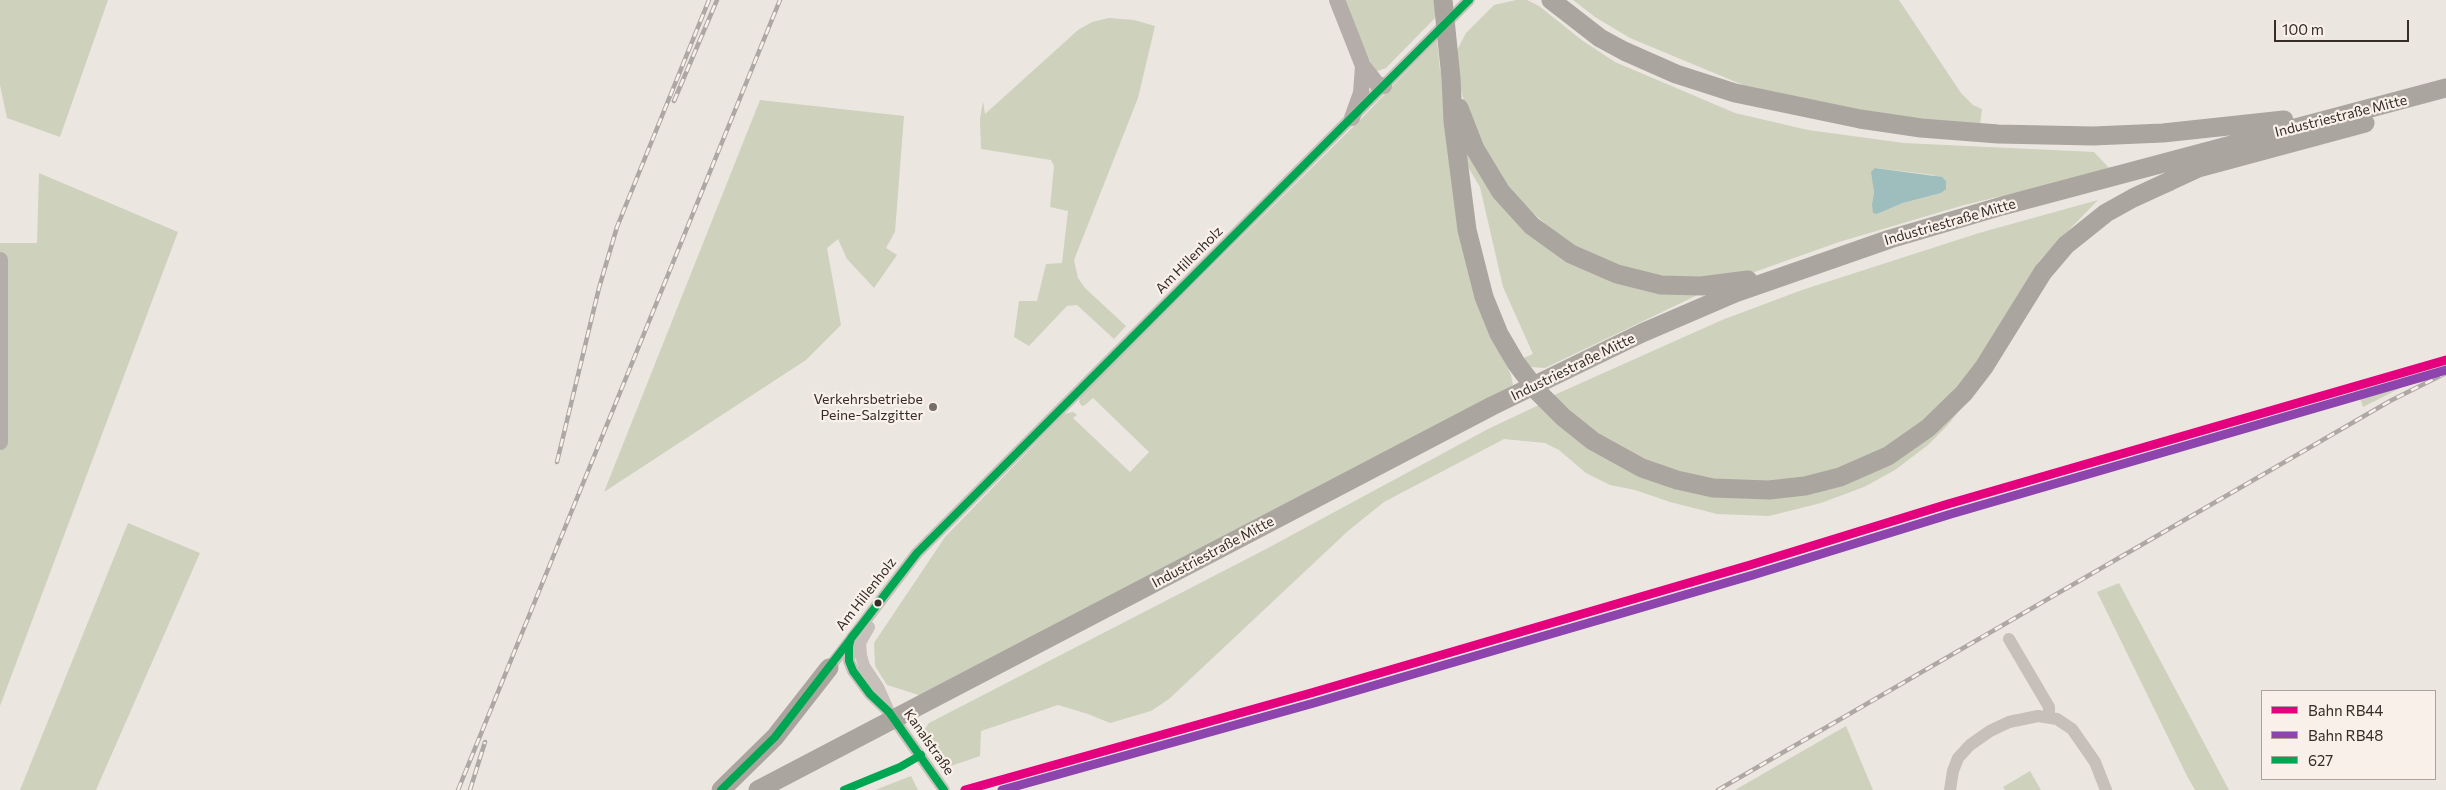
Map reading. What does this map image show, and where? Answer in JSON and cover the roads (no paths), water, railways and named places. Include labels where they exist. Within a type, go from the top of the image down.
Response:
[{"type":"highway","points":[[1443,0],[1451,78],[1468,132],[1492,180],[1510,204],[1532,226],[1557,246],[1578,258],[1617,274],[1648,282],[1675,286],[1701,286],[1735,282],[1804,268]]},
{"type":"highway","points":[[1551,0],[1600,38],[1676,74],[1735,93],[1860,120],[1921,128],[1998,134],[2093,136],[2163,133],[2264,123],[2302,117],[2319,121]]},
{"type":"highway","name":"Industriestraße Mitte","points":[[1451,78],[1453,121],[1467,230],[1484,297],[1510,353],[1534,387],[1563,417],[1592,440],[1625,460],[1659,474],[1695,485],[1732,490],[1769,490],[1814,484],[1857,471],[1902,448],[1952,406],[1984,366],[2042,272],[2079,234],[2119,205],[2198,168],[2446,102]]},
{"type":"highway","name":"Industriestraße Mitte","points":[[758,790],[1557,374],[1642,333],[1726,297],[1890,239],[1993,209],[2446,88]]},
{"type":"highway","points":[[721,790],[775,737],[829,668]]},
{"type":"main road","points":[[1337,0],[1363,66],[1377,84],[1384,86]]},
{"type":"main road","points":[[1352,118],[1361,93],[1363,66]]},
{"type":"main road","points":[[0,260],[0,442]]},
{"type":"street","name":"Am Hillenholz","points":[[829,668],[917,553],[1469,0]]},
{"type":"street","name":"Am Hillenholz","points":[[864,666],[860,643],[862,636],[907,578],[930,542]]},
{"type":"street","points":[[849,661],[852,638]]},
{"type":"street","points":[[2009,638],[2049,707],[2049,716]]},
{"type":"street","points":[[829,668],[849,661],[864,666]]},
{"type":"street","name":"Kanalstraße","points":[[849,661],[860,682],[889,712],[944,790]]},
{"type":"street","name":"Kanalstraße","points":[[864,666],[878,687],[889,712]]},
{"type":"street","points":[[1950,790],[1953,771],[1958,758],[1970,745],[1990,731],[2009,722],[2027,717],[2049,716],[2061,720],[2083,741],[2095,762],[2106,790]]},
{"type":"water","points":[[1875,168],[1942,177],[1946,181],[1946,189],[1941,193],[1903,203],[1877,214],[1873,213],[1874,192],[1871,172]]},
{"type":"railway","points":[[557,462],[599,288],[617,227],[709,0]]},
{"type":"railway","points":[[674,101],[717,0]]},
{"type":"railway","points":[[458,790],[780,0]]},
{"type":"railway","points":[[1718,790],[2390,401],[2446,373]]},
{"type":"railway","points":[[470,790],[485,742]]},
{"type":"rail line","name":"RB44","points":[[965,790],[1311,693],[1750,565],[1948,504],[2446,360]]},
{"type":"rail line","name":"RB48","points":[[1002,790],[1314,703],[1753,575],[1951,514],[2446,370]]},
{"type":"place","name":"Verkehrsbetriebe Peine-Salzgitter","points":[[933,407]]}]
